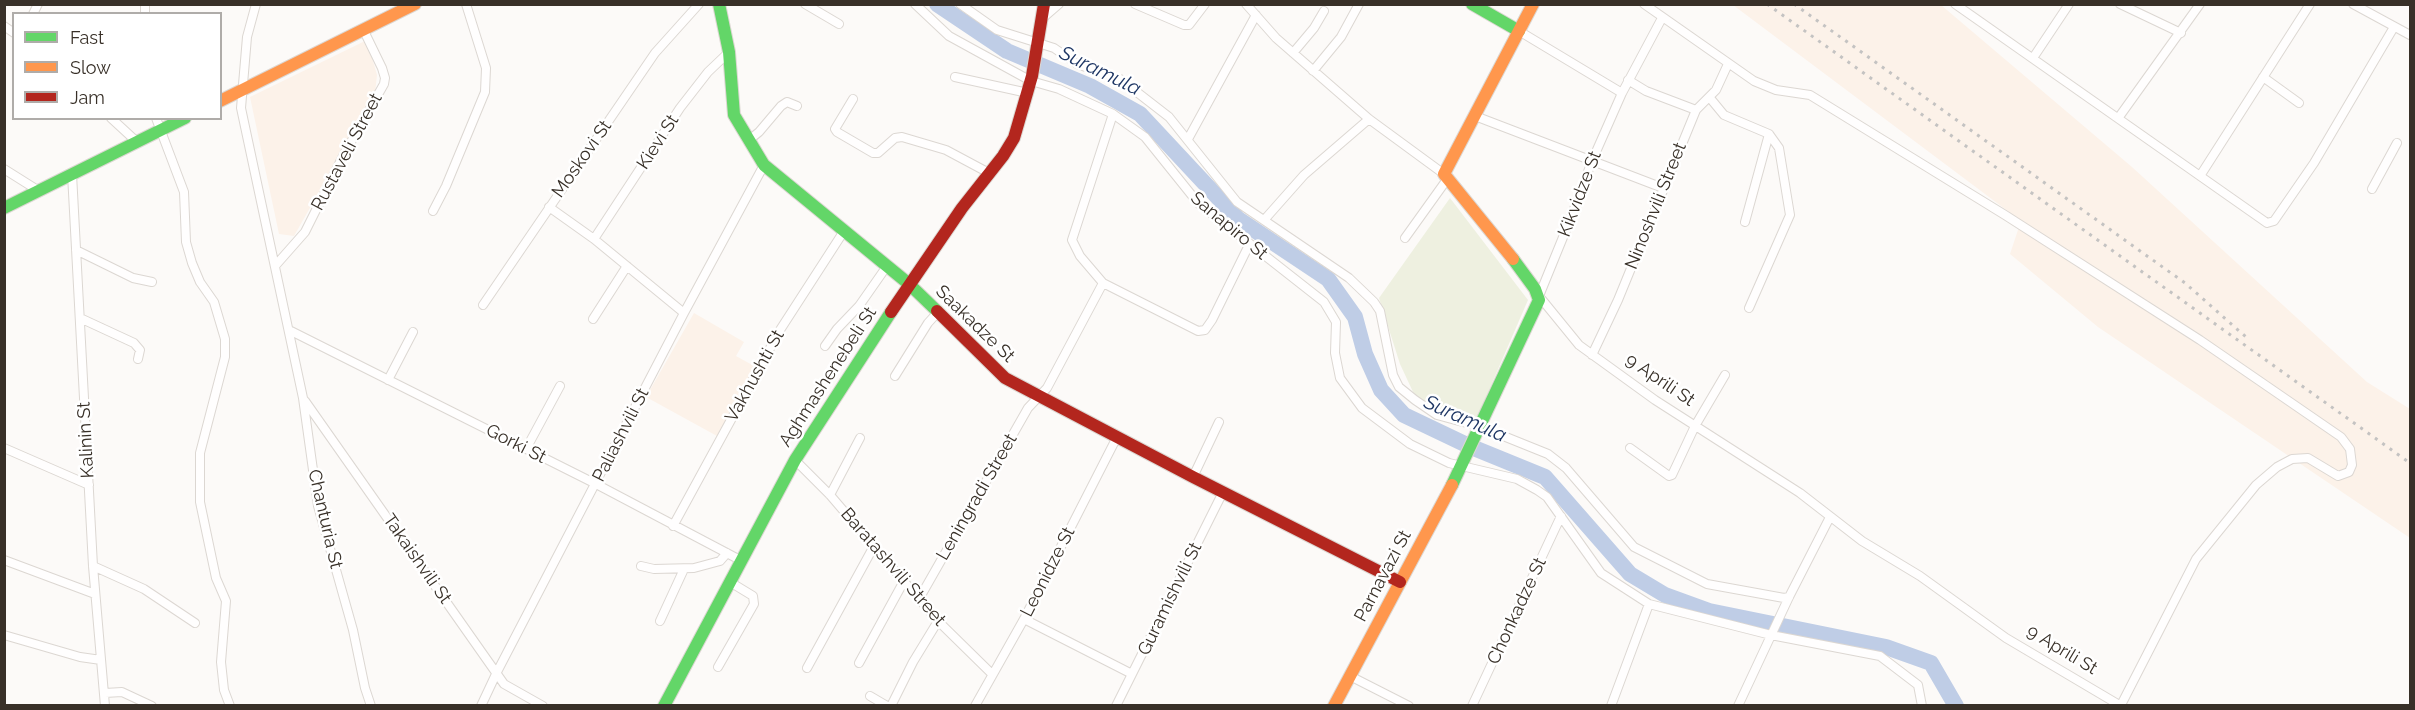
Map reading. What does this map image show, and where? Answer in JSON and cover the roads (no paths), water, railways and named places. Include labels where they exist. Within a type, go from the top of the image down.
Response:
[{"type":"street","points":[[256,4],[247,37],[241,108],[288,330]]},
{"type":"street","points":[[222,100],[415,4]]},
{"type":"street","points":[[433,211],[446,186],[485,92],[486,68],[466,4]]},
{"type":"street","name":"Moskovi St","points":[[684,313],[594,239],[549,207],[655,53],[699,4]]},
{"type":"street","name":"Saakadze St","points":[[719,4],[729,52],[734,115],[764,165],[909,284],[1005,378],[1193,477],[1401,582]]},
{"type":"street","points":[[805,4],[839,24]]},
{"type":"street","name":"Sanapiro St","points":[[915,4],[949,36],[1030,83],[1059,89],[1113,114],[1145,136],[1198,203],[1324,302],[1336,322],[1335,353],[1340,378],[1362,408],[1410,444],[1449,463],[1475,467],[1527,484],[1547,497],[1601,573],[1649,604],[1771,635],[1881,656],[1918,685],[1922,705]]},
{"type":"street","points":[[960,4],[997,30],[1038,45],[1054,48],[1077,64],[1120,79],[1169,117],[1237,202],[1348,278],[1374,302],[1380,311],[1393,375],[1399,387],[1414,400],[1437,414],[1479,431],[1548,454],[1566,468],[1634,548],[1707,584],[1788,600]]},
{"type":"street","points":[[1044,11],[1059,4]]},
{"type":"street","points":[[1135,4],[1156,8],[1179,23],[1189,25],[1205,4]]},
{"type":"street","name":"9 Aprili St","points":[[1246,4],[1313,71],[1369,119],[1446,176],[1491,230],[1539,296],[1579,345],[1695,426],[1800,494],[1862,541],[1920,576],[2006,638],[2121,705]]},
{"type":"street","points":[[1313,71],[1341,37],[1359,4]]},
{"type":"street","points":[[1472,4],[1622,93]]},
{"type":"street","points":[[1405,238],[1446,176],[1533,4]]},
{"type":"street","points":[[1644,4],[1728,64],[1765,87],[1810,94],[2006,215],[2200,340],[2341,437],[2350,449],[2352,465],[2349,472],[2338,476],[2308,458],[2292,459],[2277,467],[2256,485],[2196,559],[2121,705]]},
{"type":"street","points":[[1955,4],[2267,223],[2271,223],[2314,163],[2394,27]]},
{"type":"street","points":[[2033,58],[2069,4]]},
{"type":"street","points":[[2120,4],[2181,33]]},
{"type":"street","points":[[2119,117],[2200,4]]},
{"type":"street","points":[[2200,176],[2310,4]]},
{"type":"street","points":[[2353,4],[2410,35]]},
{"type":"street","name":"Aghmashenebeli St","points":[[664,705],[795,460],[909,284],[1014,138],[1030,83],[1044,11]]},
{"type":"street","points":[[1293,53],[1314,28],[1324,11]]},
{"type":"street","points":[[1188,139],[1256,15]]},
{"type":"street","name":"Kikvidze St","points":[[1539,296],[1569,225],[1592,161],[1622,93],[1662,18]]},
{"type":"street","name":"Rustaveli Street","points":[[275,266],[305,232],[343,156],[384,84],[382,68],[364,31]]},
{"type":"street","name":"Kievi St","points":[[594,239],[680,108],[708,72],[729,52]]},
{"type":"street","name":"Ninoshvili Street","points":[[1592,355],[1618,300],[1696,110],[1710,98],[1728,64]]},
{"type":"street","points":[[955,77],[1030,83]]},
{"type":"street","points":[[2264,77],[2299,103]]},
{"type":"street","points":[[1628,80],[1646,91],[1696,110]]},
{"type":"street","points":[[1710,98],[1724,115],[1769,134],[1779,148],[1790,215],[1749,308]]},
{"type":"street","points":[[853,99],[835,129],[873,153],[878,153],[895,138],[902,137],[946,150],[989,173]]},
{"type":"street","points":[[749,140],[781,106],[788,102],[796,106]]},
{"type":"street","points":[[1113,114],[1072,240],[1080,256],[1103,283],[1198,331],[1205,330],[1249,245]]},
{"type":"street","points":[[1475,116],[1663,188]]},
{"type":"street","points":[[1265,219],[1304,175],[1369,119]]},
{"type":"street","points":[[113,120],[138,142]]},
{"type":"street","points":[[4,208],[138,142],[159,124],[179,120]]},
{"type":"street","points":[[159,124],[184,192],[186,242],[192,263],[200,282],[214,302],[225,339],[225,357],[200,453],[200,502],[216,578],[226,601],[221,662],[224,690],[230,705]]},
{"type":"street","points":[[1746,222],[1769,134]]},
{"type":"street","points":[[2372,189],[2397,143]]},
{"type":"street","name":"Paliashvili St","points":[[482,705],[684,313],[764,165]]},
{"type":"street","points":[[4,169],[39,191]]},
{"type":"street","name":"Kalinin St","points":[[72,174],[93,566],[105,705]]},
{"type":"street","points":[[483,304],[549,207]]},
{"type":"street","name":"Vakhushti St","points":[[673,526],[780,330],[844,231]]},
{"type":"street","points":[[76,250],[133,278],[152,282]]},
{"type":"street","points":[[593,319],[627,266]]},
{"type":"street","points":[[825,346],[837,329],[859,306],[887,266]]},
{"type":"street","name":"Leningradi Street","points":[[919,599],[1024,415],[1047,388],[1103,283]]},
{"type":"street","points":[[1479,431],[1530,322],[1539,296]]},
{"type":"street","points":[[895,376],[928,323],[938,312]]},
{"type":"street","points":[[80,318],[134,343],[140,350],[138,358]]},
{"type":"street","name":"Gorki St","points":[[288,330],[596,484],[742,561]]},
{"type":"street","name":"Chanturia St","points":[[288,330],[303,398],[318,506],[353,630],[371,705]]},
{"type":"street","points":[[388,380],[413,332]]},
{"type":"street","points":[[1630,447],[1669,476],[1675,473],[1695,426],[1725,375]]},
{"type":"street","points":[[526,449],[560,386]]},
{"type":"street","name":"Takaishvili St","points":[[303,398],[504,684],[543,705]]},
{"type":"street","points":[[1193,477],[1219,422]]},
{"type":"street","name":"Parnavazi St","points":[[1335,705],[1479,431]]},
{"type":"street","name":"Leonidze St","points":[[975,705],[1024,619],[1116,437]]},
{"type":"street","points":[[830,495],[860,438]]},
{"type":"street","points":[[4,448],[88,485]]},
{"type":"street","name":"Baratashvili Street","points":[[795,460],[830,495],[938,621],[992,674]]},
{"type":"street","name":"Guramishvili St","points":[[1116,705],[1223,492]]},
{"type":"street","name":"Chonkadze St","points":[[1472,705],[1561,516]]},
{"type":"street","points":[[1738,705],[1830,517]]},
{"type":"street","points":[[807,668],[874,546]]},
{"type":"street","points":[[641,566],[654,569],[684,569],[720,561],[727,553]]},
{"type":"street","points":[[4,560],[95,594]]},
{"type":"street","points":[[93,566],[144,589],[195,623]]},
{"type":"street","points":[[660,621],[684,569]]},
{"type":"street","points":[[859,663],[904,581]]},
{"type":"street","points":[[718,667],[754,604],[753,596],[730,582]]},
{"type":"street","points":[[1611,705],[1649,604]]},
{"type":"street","points":[[1024,619],[1132,674]]},
{"type":"street","points":[[870,696],[888,705],[892,704],[913,662],[938,621]]},
{"type":"street","points":[[4,635],[80,657],[102,660]]},
{"type":"street","points":[[1350,676],[1410,705]]},
{"type":"street","points":[[105,693],[134,696],[152,705]]},
{"type":"waterway","name":"Suramula","points":[[937,4],[1007,51],[1090,86],[1140,114],[1238,219],[1328,279],[1355,317],[1365,354],[1381,390],[1404,415],[1469,446],[1545,477],[1630,574],[1665,595],[1709,611],[1886,647],[1931,663],[1956,706]]},
{"type":"railway","points":[[1767,4],[2410,463]]},
{"type":"railway","points":[[1794,4],[2185,283],[2246,337]]}]
